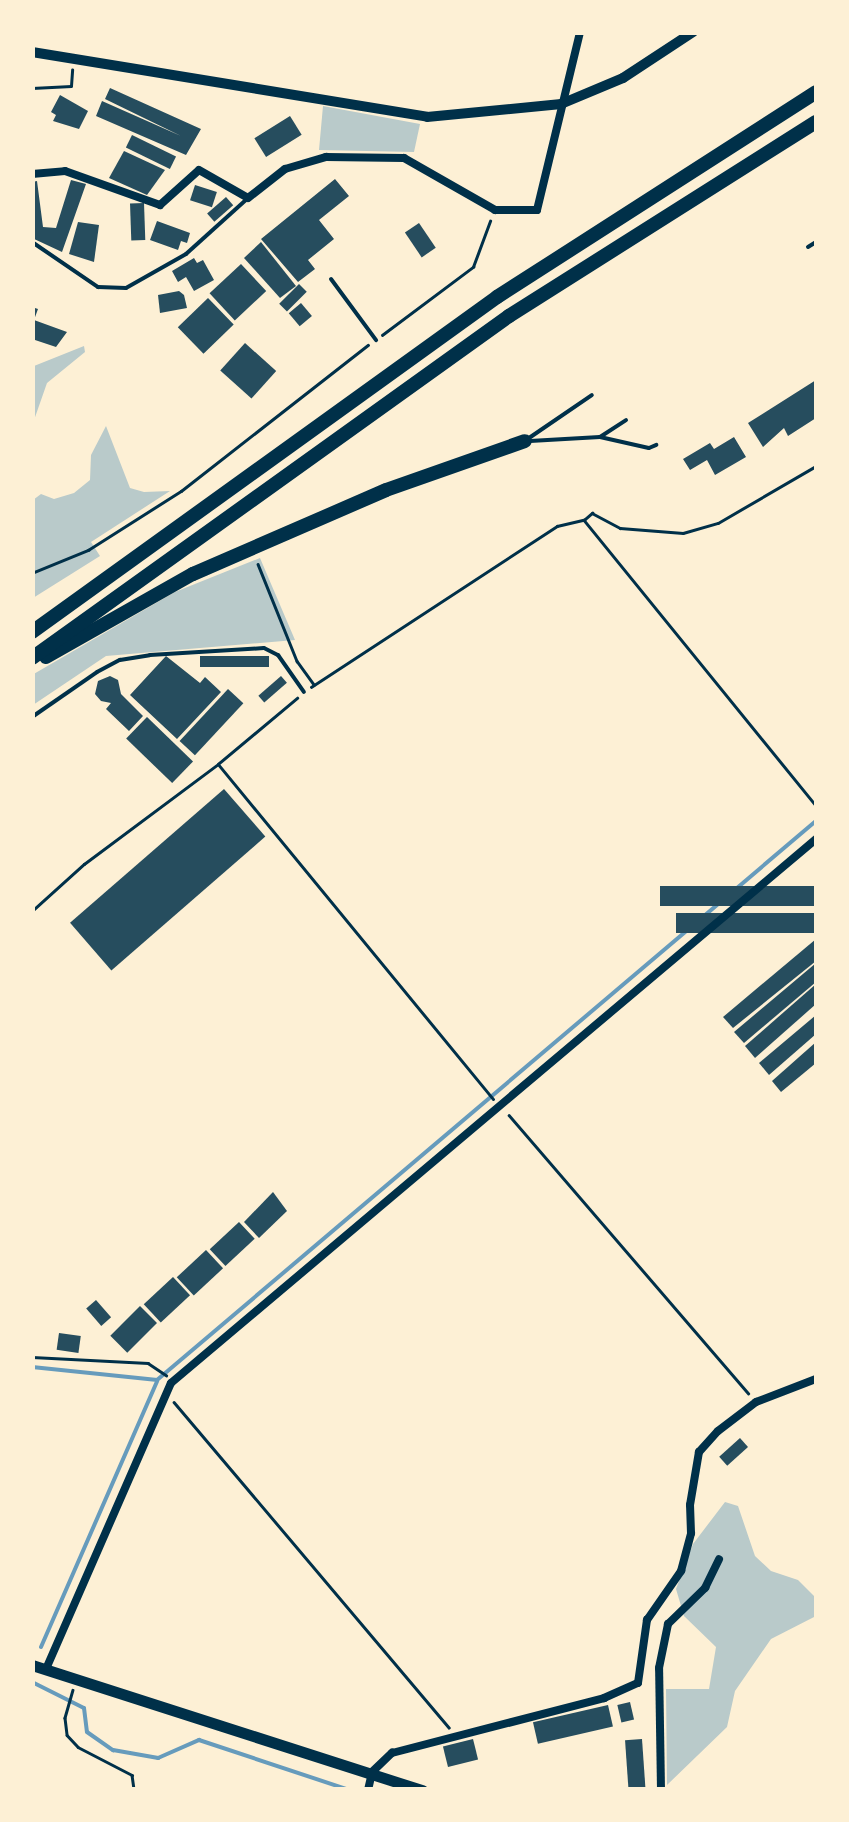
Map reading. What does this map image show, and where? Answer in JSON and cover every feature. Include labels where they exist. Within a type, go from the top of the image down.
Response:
[{"type":"highway","points":[[32,632],[497,297],[816,92]]},
{"type":"highway","points":[[32,661],[510,316],[816,122]]},
{"type":"highway","points":[[32,661],[193,574],[386,490],[525,441]]},
{"type":"main road","points":[[32,1665],[422,1790]]},
{"type":"street","points":[[32,174],[64,172],[160,205],[199,170],[248,198],[284,169],[326,157],[404,158],[495,210],[537,210],[580,32]]},
{"type":"street","points":[[32,52],[428,117],[561,104],[622,78],[693,32]]},
{"type":"street","points":[[46,1669],[171,1382],[816,839]]},
{"type":"street","points":[[368,1790],[372,1772],[392,1753],[604,1698],[638,1683],[647,1620],[681,1570],[691,1533],[690,1505],[699,1452],[718,1431],[756,1402],[816,1379]]},
{"type":"street","points":[[661,1790],[659,1668],[668,1624],[705,1588],[719,1560]]},
{"type":"street","points":[[647,1620],[668,1624]]},
{"type":"lane","points":[[32,242],[98,287],[126,288],[186,254],[248,198]]},
{"type":"lane","points":[[808,248],[816,242]]},
{"type":"lane","points":[[331,279],[376,340]]},
{"type":"lane","points":[[525,441],[592,395]]},
{"type":"lane","points":[[600,437],[626,420]]},
{"type":"lane","points":[[525,441],[600,437],[649,448],[656,445]]},
{"type":"lane","points":[[32,717],[97,672],[120,660],[150,655],[264,648],[278,655],[304,692]]},
{"type":"path","points":[[32,88],[70,86],[72,59]]},
{"type":"path","points":[[32,573],[88,550],[181,491],[473,267],[495,210]]},
{"type":"path","points":[[32,911],[84,864],[218,764],[304,692],[542,534],[584,520],[592,513],[620,528],[683,533],[718,522],[816,466]]},
{"type":"path","points":[[584,520],[816,805]]},
{"type":"path","points":[[258,564],[297,662],[314,685]]},
{"type":"path","points":[[218,764],[498,1103],[756,1402]]},
{"type":"path","points":[[32,1358],[158,1365],[168,1377]]},
{"type":"path","points":[[170,1391],[174,1403],[436,1717],[458,1734]]},
{"type":"path","points":[[72,1696],[67,1735],[78,1748],[132,1775],[134,1790]]},
{"type":"shaded area","points":[[323,106],[420,124],[414,152],[319,150]]},
{"type":"shaded area","points":[[84,346],[85,352],[47,383],[33,423],[34,366]]},
{"type":"shaded area","points":[[106,426],[130,488],[170,491],[91,542],[100,556],[33,598],[33,500],[41,494],[54,499],[74,493],[90,480],[91,455]]},
{"type":"shaded area","points":[[260,558],[295,640],[106,656],[33,705],[32,675],[175,592]]},
{"type":"shaded area","points":[[725,1502],[738,1506],[755,1556],[771,1571],[798,1580],[816,1598],[816,1616],[771,1639],[735,1691],[727,1727],[667,1785],[666,1689],[709,1689],[716,1647],[684,1616],[676,1589],[693,1544]]},
{"type":"building","points":[[110,88],[201,129],[186,155],[96,116],[102,101],[181,136],[105,99]]},
{"type":"building","points":[[60,95],[88,111],[79,129],[53,121],[56,115],[51,112]]},
{"type":"building","points":[[290,116],[302,135],[266,157],[254,138]]},
{"type":"building","points":[[132,135],[176,156],[170,169],[126,148]]},
{"type":"building","points":[[124,151],[165,170],[147,195],[109,178]]},
{"type":"building","points":[[335,179],[349,196],[319,220],[334,239],[308,260],[315,269],[298,282],[261,239]]},
{"type":"building","points":[[71,180],[86,184],[62,252],[32,238],[32,182],[37,181],[43,227],[56,228]]},
{"type":"building","points":[[195,185],[217,192],[212,207],[190,200]]},
{"type":"building","points":[[226,197],[233,205],[214,222],[207,213]]},
{"type":"building","points":[[130,203],[144,203],[145,240],[131,240]]},
{"type":"building","points":[[157,221],[190,233],[187,243],[181,241],[178,250],[150,240]]},
{"type":"building","points":[[78,222],[99,225],[94,262],[69,254]]},
{"type":"building","points":[[419,223],[436,248],[422,257],[405,233]]},
{"type":"building","points":[[261,242],[296,286],[280,298],[244,258]]},
{"type":"building","points":[[194,258],[197,263],[203,260],[214,280],[194,291],[186,277],[178,282],[172,271]]},
{"type":"building","points":[[241,264],[266,291],[235,320],[210,293]]},
{"type":"building","points":[[299,284],[307,292],[287,312],[279,304]]},
{"type":"building","points":[[179,291],[187,308],[160,313],[158,295]]},
{"type":"building","points":[[208,298],[234,325],[203,354],[178,327]]},
{"type":"building","points":[[301,303],[312,316],[300,326],[289,313]]},
{"type":"building","points":[[32,307],[38,309],[34,320],[67,332],[56,347],[32,339]]},
{"type":"building","points":[[245,343],[276,371],[251,399],[220,370]]},
{"type":"building","points":[[816,380],[816,418],[788,436],[784,428],[763,447],[748,423]]},
{"type":"building","points":[[734,437],[746,457],[715,475],[707,460],[690,470],[683,459],[710,443],[714,449]]},
{"type":"building","points":[[166,656],[200,683],[205,677],[221,692],[177,739],[130,695]]},
{"type":"building","points":[[200,656],[269,656],[269,667],[200,667]]},
{"type":"building","points":[[110,676],[118,680],[121,694],[143,716],[129,731],[106,709],[111,703],[101,701],[95,694],[98,681]]},
{"type":"building","points":[[281,676],[287,683],[264,702],[258,696]]},
{"type":"building","points":[[228,689],[243,703],[195,755],[180,741]]},
{"type":"building","points":[[147,717],[193,761],[172,783],[126,739]]},
{"type":"building","points":[[224,789],[265,837],[111,970],[70,923]]},
{"type":"building","points":[[660,886],[816,886],[816,906],[660,906]]},
{"type":"building","points":[[676,913],[816,913],[816,933],[676,933]]},
{"type":"building","points":[[816,939],[816,961],[733,1028],[723,1017]]},
{"type":"building","points":[[816,963],[816,982],[744,1043],[734,1032]]},
{"type":"building","points":[[816,984],[816,1004],[755,1058],[745,1046]]},
{"type":"building","points":[[816,1015],[816,1034],[769,1075],[759,1063]]},
{"type":"building","points":[[816,1042],[816,1063],[781,1092],[772,1081]]},
{"type":"building","points":[[273,1192],[287,1211],[259,1238],[244,1222]]},
{"type":"building","points":[[239,1222],[255,1239],[225,1266],[210,1249]]},
{"type":"building","points":[[206,1250],[223,1268],[194,1296],[177,1277]]},
{"type":"building","points":[[173,1277],[190,1295],[161,1323],[144,1304]]},
{"type":"building","points":[[96,1300],[111,1317],[101,1326],[86,1309]]},
{"type":"building","points":[[140,1306],[157,1323],[127,1353],[110,1336]]},
{"type":"building","points":[[59,1333],[81,1336],[78,1353],[57,1350]]},
{"type":"building","points":[[740,1438],[748,1447],[727,1466],[719,1457]]},
{"type":"building","points":[[630,1702],[634,1720],[621,1722],[617,1705]]},
{"type":"building","points":[[608,1705],[613,1726],[538,1744],[533,1722]]},
{"type":"building","points":[[473,1739],[478,1759],[448,1767],[443,1746]]},
{"type":"building","points":[[642,1739],[646,1790],[629,1790],[625,1740]]},
{"type":"waterway","points":[[32,1367],[157,1380],[816,821]]},
{"type":"waterway","points":[[41,1647],[157,1381]]},
{"type":"waterway","points":[[32,1682],[84,1708],[87,1732],[113,1750],[158,1758],[199,1740],[349,1790]]}]
